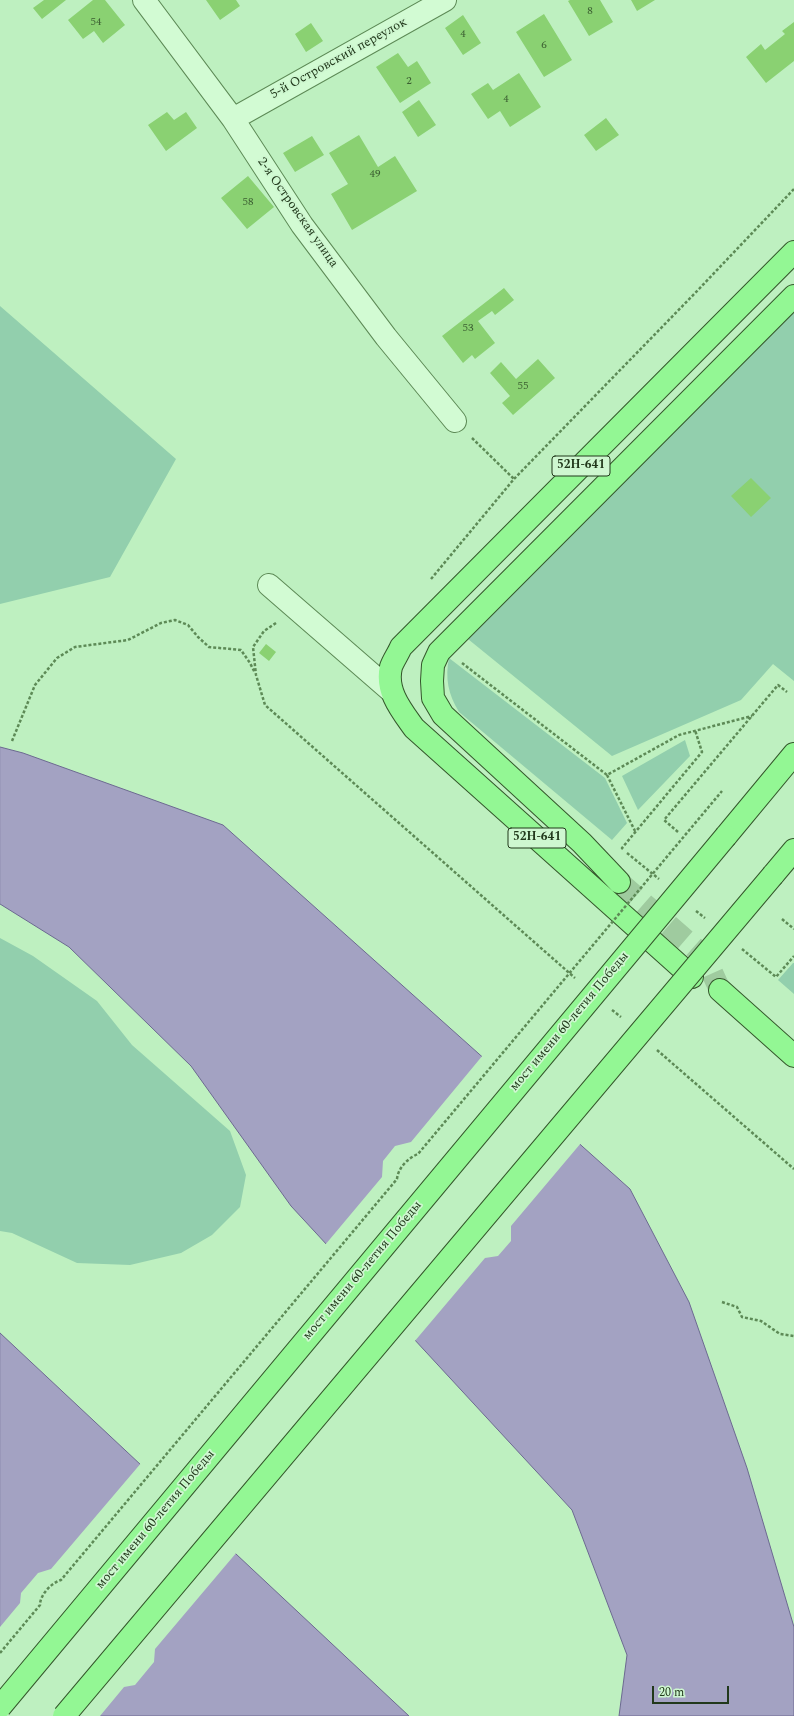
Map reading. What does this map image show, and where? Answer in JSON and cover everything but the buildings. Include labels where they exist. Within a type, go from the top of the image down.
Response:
[{"type":"main road","name":"52Н-641","points":[[692,977],[414,728],[400,708],[391,691],[391,668],[401,647],[794,252]]},
{"type":"main road","name":"52Н-641","points":[[619,882],[582,843],[443,715],[433,698],[433,665],[439,652],[794,296]]},
{"type":"main road","name":"мост имени 60-летия Победы","points":[[0,1707],[794,754]]},
{"type":"main road","points":[[64,1716],[794,850]]},
{"type":"main road","points":[[720,990],[794,1056]]},
{"type":"street","name":"2-я Островская улица","points":[[144,0],[233,118],[302,225],[386,337],[455,421]]},
{"type":"street","name":"5-й Островский переулок","points":[[233,118],[445,0]]},
{"type":"street","name":"52Н-641","points":[[269,585],[391,691]]},
{"type":"path","points":[[430,582],[514,479],[699,289],[794,188]]},
{"type":"path","points":[[455,421],[514,479]]},
{"type":"path","points":[[256,675],[253,647],[264,632],[297,609]]},
{"type":"path","points":[[12,741],[35,685],[57,658],[75,647],[128,640],[160,623],[175,620],[188,625],[209,647],[241,650],[256,675],[265,705],[576,978]]},
{"type":"path","points":[[458,660],[607,775],[636,831]]},
{"type":"path","points":[[678,832],[664,820],[778,685],[787,692]]},
{"type":"path","points":[[607,775],[679,735],[752,716]]},
{"type":"path","points":[[663,883],[622,848],[702,752],[695,730]]},
{"type":"path","points":[[0,1652],[40,1605],[40,1599],[47,1590],[54,1582],[61,1580],[397,1179],[398,1172],[411,1157],[418,1154],[722,791]]},
{"type":"path","points":[[693,908],[710,922]]},
{"type":"path","points":[[782,919],[794,929]]},
{"type":"path","points":[[740,947],[776,977],[793,958]]},
{"type":"path","points":[[611,1009],[623,1019]]},
{"type":"path","points":[[652,1045],[794,1169]]},
{"type":"path","points":[[722,1302],[737,1307],[742,1317],[760,1321],[780,1334],[794,1336]]},
{"type":"green space","points":[[0,306],[176,459],[110,577],[0,604]]},
{"type":"green space","points":[[794,311],[794,681],[773,664],[741,700],[612,756],[463,635]]},
{"type":"green space","points":[[449,658],[605,778],[627,823],[612,840],[459,712],[452,699],[448,686],[447,672]]},
{"type":"green space","points":[[685,740],[690,756],[638,810],[622,776]]},
{"type":"green space","points":[[0,938],[33,956],[97,1001],[132,1045],[230,1131],[246,1175],[240,1207],[212,1235],[181,1253],[130,1265],[77,1263],[12,1233],[0,1231]]},
{"type":"green space","points":[[794,963],[794,994],[778,980]]},
{"type":"water","points":[[0,747],[23,753],[223,825],[630,1189],[689,1302],[747,1468],[794,1627],[794,1716],[619,1716],[627,1655],[572,1510],[291,1206],[191,1066],[69,947],[0,904]]},
{"type":"water","points":[[0,1333],[409,1716],[0,1716]]},
{"type":"pier","points":[[483,1055],[581,1143],[511,1226],[511,1241],[498,1256],[485,1258],[414,1342],[325,1245],[382,1177],[383,1161],[395,1146],[411,1142]]},
{"type":"pier","points":[[142,1462],[237,1552],[155,1649],[154,1662],[135,1685],[124,1687],[100,1716],[0,1716],[0,1627],[20,1603],[21,1593],[38,1573],[51,1569]]},
{"type":"tunnel","points":[[619,882],[705,957],[720,990]]}]
